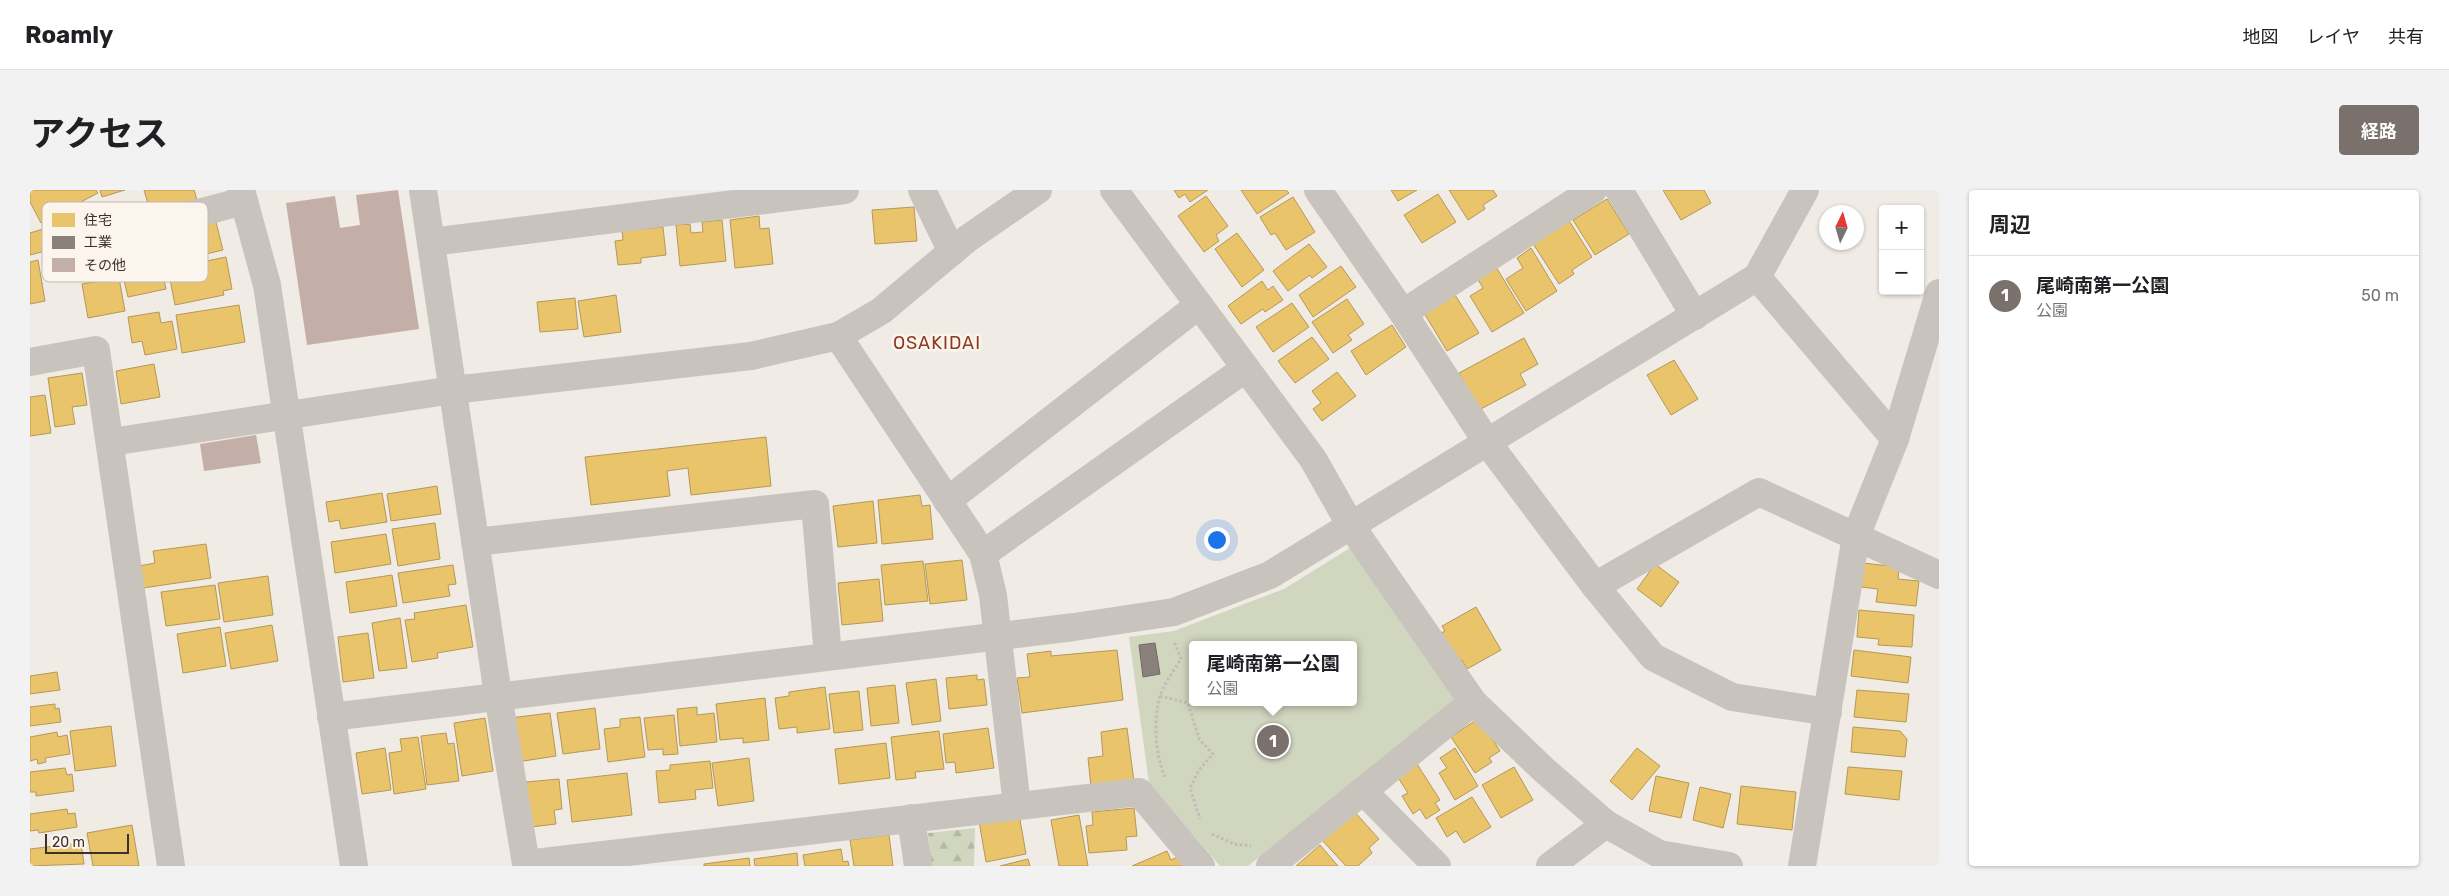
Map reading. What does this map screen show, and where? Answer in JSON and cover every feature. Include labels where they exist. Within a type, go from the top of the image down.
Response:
[{"type":"street","points":[[423,190],[498,695],[526,864],[1139,792],[1201,866]]},
{"type":"street","points":[[430,242],[845,190]]},
{"type":"street","points":[[922,190],[952,252]]},
{"type":"street","points":[[110,442],[453,390],[751,356],[838,336],[881,311],[952,252],[1038,190]]},
{"type":"street","points":[[1114,190],[1313,459],[1351,526],[1473,702],[1544,770],[1606,824],[1655,860],[1730,866]]},
{"type":"street","points":[[1318,190],[1403,313],[1487,442],[1595,586],[1653,657],[1732,697],[1828,712]]},
{"type":"street","points":[[1403,313],[1593,190]]},
{"type":"street","points":[[1619,190],[1695,316]]},
{"type":"street","points":[[331,717],[498,695],[1074,628],[1174,612],[1270,575],[1757,277],[1805,190]]},
{"type":"street","points":[[208,207],[243,196],[267,286],[354,866]]},
{"type":"street","points":[[1757,277],[1894,439]]},
{"type":"street","points":[[1802,866],[1856,536],[1894,439],[1939,293]]},
{"type":"street","points":[[947,501],[1199,305]]},
{"type":"street","points":[[838,336],[983,554],[993,595],[1017,806]]},
{"type":"street","points":[[30,362],[96,350],[171,866]]},
{"type":"street","points":[[983,554],[1246,368]]},
{"type":"street","points":[[1595,586],[1759,492],[1939,575]]},
{"type":"street","points":[[475,542],[815,504],[828,656]]},
{"type":"street","points":[[1270,866],[1473,702]]},
{"type":"street","points":[[1363,791],[1437,866]]},
{"type":"street","points":[[911,818],[918,866]]},
{"type":"street","points":[[1550,866],[1606,824]]},
{"type":"path","points":[[1165,613],[1181,659],[1160,696],[1156,733],[1159,763],[1168,784]]},
{"type":"path","points":[[1160,696],[1188,703],[1199,739],[1212,754],[1199,770],[1190,788],[1201,822]]},
{"type":"green space","points":[[1350,548],[1457,699],[1248,866],[1220,866],[1149,783],[1129,637],[1174,631],[1284,589]]},
{"type":"green space","points":[[975,828],[974,866],[931,866],[928,833]]},
{"type":"building: 住宅","points":[[34,190],[96,190],[98,193],[81,202],[42,202],[41,223],[30,202],[30,192]]},
{"type":"building: 住宅","points":[[100,190],[125,190],[102,197]]},
{"type":"building: 住宅","points":[[144,190],[194,190],[197,200],[190,202],[148,202]]},
{"type":"building: 住宅","points":[[1174,190],[1208,190],[1190,202],[1185,194],[1179,198]]},
{"type":"building: 住宅","points":[[1241,190],[1286,190],[1289,193],[1257,214]]},
{"type":"building: 住宅","points":[[1391,190],[1417,190],[1398,201]]},
{"type":"building: 住宅","points":[[1449,190],[1493,190],[1497,196],[1483,205],[1485,209],[1468,220]]},
{"type":"building: 住宅","points":[[1663,190],[1704,190],[1711,203],[1681,220]]},
{"type":"building: 住宅","points":[[1438,194],[1456,222],[1422,243],[1404,215]]},
{"type":"building: 住宅","points":[[1206,196],[1228,226],[1216,235],[1219,241],[1204,252],[1178,216]]},
{"type":"building: 住宅","points":[[1293,197],[1315,232],[1286,250],[1275,233],[1271,235],[1260,217]]},
{"type":"building: 住宅","points":[[1607,199],[1629,234],[1595,255],[1573,220]]},
{"type":"building: 住宅","points":[[914,207],[917,241],[875,244],[872,210]]},
{"type":"building: 住宅","points":[[759,216],[760,229],[769,228],[773,264],[735,268],[730,220]]},
{"type":"building: 住宅","points":[[1568,219],[1592,257],[1572,270],[1574,274],[1559,284],[1532,242]]},
{"type":"building: 住宅","points":[[722,220],[726,261],[680,266],[676,225],[690,224],[691,233],[703,232],[702,222]]},
{"type":"building: 住宅","points":[[216,222],[223,250],[208,254],[208,224]]},
{"type":"building: 住宅","points":[[663,227],[666,255],[641,258],[641,263],[618,265],[615,241],[623,240],[622,231]]},
{"type":"building: 住宅","points":[[42,229],[42,252],[30,255],[30,233]]},
{"type":"building: 住宅","points":[[1237,233],[1264,270],[1242,287],[1215,249]]},
{"type":"building: 住宅","points":[[1309,244],[1327,267],[1312,278],[1310,275],[1288,291],[1273,271]]},
{"type":"building: 住宅","points":[[1531,248],[1557,291],[1526,311],[1506,279],[1523,268],[1517,258]]},
{"type":"building: 住宅","points":[[226,257],[232,289],[223,291],[224,295],[175,305],[171,282],[208,282],[208,261]]},
{"type":"building: 住宅","points":[[38,260],[45,301],[30,304],[30,262]]},
{"type":"building: 住宅","points":[[1341,266],[1356,287],[1313,317],[1299,295]]},
{"type":"building: 住宅","points":[[1496,267],[1524,313],[1492,332],[1470,296],[1483,288],[1477,278]]},
{"type":"building: 住宅","points":[[1262,281],[1268,290],[1273,286],[1283,300],[1265,312],[1263,309],[1241,324],[1228,306]]},
{"type":"building: 住宅","points":[[120,282],[125,311],[88,318],[82,284]]},
{"type":"building: 住宅","points":[[124,282],[165,282],[166,289],[128,297]]},
{"type":"building: 住宅","points":[[616,295],[621,332],[584,337],[578,301]]},
{"type":"building: 住宅","points":[[1455,295],[1479,333],[1447,351],[1424,313]]},
{"type":"building: 住宅","points":[[575,298],[578,329],[540,332],[537,302]]},
{"type":"building: 住宅","points":[[1347,299],[1364,324],[1348,335],[1352,340],[1333,353],[1312,322]]},
{"type":"building: 住宅","points":[[1292,303],[1309,327],[1273,352],[1256,327]]},
{"type":"building: 住宅","points":[[239,305],[245,342],[182,353],[176,315]]},
{"type":"building: 住宅","points":[[159,312],[161,323],[172,321],[177,349],[145,355],[142,341],[132,343],[128,317]]},
{"type":"building: 住宅","points":[[1392,325],[1406,347],[1366,375],[1351,351]]},
{"type":"building: 住宅","points":[[1312,337],[1329,359],[1295,383],[1278,361]]},
{"type":"building: 住宅","points":[[1524,338],[1538,364],[1520,374],[1526,385],[1479,410],[1459,373]]},
{"type":"building: 住宅","points":[[1674,360],[1698,399],[1671,415],[1647,375]]},
{"type":"building: 住宅","points":[[154,364],[160,397],[121,404],[116,371]]},
{"type":"building: 住宅","points":[[1337,372],[1356,396],[1322,421],[1313,409],[1321,403],[1312,391]]},
{"type":"building: 住宅","points":[[82,373],[87,405],[72,407],[75,424],[55,427],[48,378]]},
{"type":"building: 住宅","points":[[45,395],[51,433],[30,436],[30,397]]},
{"type":"building: 住宅","points":[[766,437],[771,486],[691,495],[688,468],[667,471],[670,496],[591,505],[585,457]]},
{"type":"building: 住宅","points":[[437,486],[441,514],[391,521],[387,494]]},
{"type":"building: 住宅","points":[[382,493],[387,522],[341,529],[339,520],[329,522],[326,502]]},
{"type":"building: 住宅","points":[[920,495],[922,506],[930,505],[933,539],[882,544],[878,500]]},
{"type":"building: 住宅","points":[[873,501],[877,543],[838,547],[833,506]]},
{"type":"building: 住宅","points":[[435,523],[440,559],[398,566],[392,529]]},
{"type":"building: 住宅","points":[[386,534],[391,564],[335,573],[331,542]]},
{"type":"building: 住宅","points":[[206,544],[211,578],[143,588],[139,566],[155,563],[153,551]]},
{"type":"building: 住宅","points":[[962,560],[967,600],[930,604],[925,564]]},
{"type":"building: 住宅","points":[[923,561],[928,601],[885,605],[881,565]]},
{"type":"building: 住宅","points":[[1863,563],[1899,567],[1898,579],[1919,581],[1916,606],[1876,602],[1878,589],[1861,587]]},
{"type":"building: 住宅","points":[[1655,564],[1679,582],[1661,607],[1637,589]]},
{"type":"building: 住宅","points":[[453,565],[456,584],[448,585],[450,596],[403,603],[398,573]]},
{"type":"building: 住宅","points":[[392,575],[397,606],[350,613],[346,582]]},
{"type":"building: 住宅","points":[[268,576],[273,615],[224,622],[218,583]]},
{"type":"building: 住宅","points":[[879,579],[883,621],[842,625],[838,583]]},
{"type":"building: 住宅","points":[[215,585],[220,619],[166,626],[161,592]]},
{"type":"building: 住宅","points":[[466,605],[473,647],[437,653],[438,658],[412,662],[405,620],[415,619],[414,613]]},
{"type":"building: 住宅","points":[[1476,607],[1501,650],[1467,669],[1462,660],[1455,664],[1438,635],[1445,631],[1442,626]]},
{"type":"building: 住宅","points":[[1859,610],[1914,615],[1912,647],[1878,645],[1879,639],[1857,637]]},
{"type":"building: 住宅","points":[[400,618],[407,668],[379,671],[372,623]]},
{"type":"building: 住宅","points":[[272,625],[278,661],[231,669],[225,633]]},
{"type":"building: 住宅","points":[[220,627],[226,666],[183,673],[177,634]]},
{"type":"building: 住宅","points":[[368,633],[374,678],[343,682],[338,637]]},
{"type":"building: 住宅","points":[[1117,650],[1123,700],[1022,713],[1017,678],[1030,677],[1027,654],[1051,651],[1051,656]]},
{"type":"building: 住宅","points":[[1854,650],[1911,657],[1908,683],[1851,676]]},
{"type":"building: 住宅","points":[[57,672],[60,690],[30,694],[30,676]]},
{"type":"building: 住宅","points":[[977,675],[977,680],[984,679],[987,705],[949,709],[946,678]]},
{"type":"building: 住宅","points":[[936,679],[941,721],[912,725],[906,683]]},
{"type":"building: 住宅","points":[[895,685],[899,723],[871,726],[867,688]]},
{"type":"building: 住宅","points":[[825,687],[830,729],[797,733],[797,727],[779,729],[775,698],[789,696],[789,692]]},
{"type":"building: 住宅","points":[[1857,690],[1909,694],[1906,722],[1854,717]]},
{"type":"building: 住宅","points":[[859,691],[863,730],[834,733],[829,694]]},
{"type":"building: 住宅","points":[[765,698],[769,740],[743,743],[743,738],[720,740],[716,704]]},
{"type":"building: 住宅","points":[[55,704],[55,709],[59,708],[61,722],[30,726],[30,707]]},
{"type":"building: 住宅","points":[[697,707],[697,715],[714,713],[717,742],[680,746],[677,709]]},
{"type":"building: 住宅","points":[[595,708],[600,749],[563,754],[557,713]]},
{"type":"building: 住宅","points":[[550,713],[556,756],[517,762],[510,718]]},
{"type":"building: 住宅","points":[[674,715],[678,754],[663,755],[663,749],[648,750],[644,718]]},
{"type":"building: 住宅","points":[[640,717],[645,757],[608,762],[604,729],[620,727],[620,719]]},
{"type":"building: 住宅","points":[[485,718],[493,771],[462,776],[454,723]]},
{"type":"building: 住宅","points":[[1479,718],[1500,751],[1489,758],[1492,762],[1475,773],[1451,737]]},
{"type":"building: 住宅","points":[[111,726],[116,766],[75,771],[70,731]]},
{"type":"building: 住宅","points":[[1853,727],[1900,731],[1907,739],[1905,757],[1851,752]]},
{"type":"building: 住宅","points":[[988,728],[994,768],[956,773],[955,762],[946,763],[943,734]]},
{"type":"building: 住宅","points":[[1127,728],[1134,782],[1091,787],[1088,758],[1103,756],[1101,732]]},
{"type":"building: 住宅","points":[[939,731],[944,769],[915,772],[916,778],[896,780],[891,737]]},
{"type":"building: 住宅","points":[[57,732],[58,737],[67,735],[70,754],[45,758],[46,762],[38,764],[37,759],[30,761],[30,737]]},
{"type":"building: 住宅","points":[[446,733],[448,744],[454,743],[459,781],[427,785],[421,736]]},
{"type":"building: 住宅","points":[[418,737],[426,789],[394,794],[389,753],[402,751],[400,739]]},
{"type":"building: 住宅","points":[[886,743],[890,778],[839,784],[835,749]]},
{"type":"building: 住宅","points":[[385,748],[391,790],[362,794],[356,753]]},
{"type":"building: 住宅","points":[[1455,748],[1478,786],[1455,800],[1439,773],[1447,768],[1440,758]]},
{"type":"building: 住宅","points":[[1637,748],[1660,766],[1632,800],[1610,781]]},
{"type":"building: 住宅","points":[[749,758],[754,801],[718,806],[712,763]]},
{"type":"building: 住宅","points":[[710,761],[713,788],[695,790],[696,799],[659,803],[656,771],[670,770],[670,765]]},
{"type":"building: 住宅","points":[[1417,764],[1440,800],[1435,803],[1440,810],[1426,819],[1420,809],[1413,814],[1402,796],[1408,793],[1397,776]]},
{"type":"building: 住宅","points":[[1514,767],[1533,800],[1501,818],[1482,785]]},
{"type":"building: 住宅","points":[[1848,767],[1902,771],[1899,800],[1845,794]]},
{"type":"building: 住宅","points":[[65,768],[67,775],[72,774],[74,791],[36,796],[36,792],[30,792],[30,772]]},
{"type":"building: 住宅","points":[[627,773],[632,815],[572,822],[567,780]]},
{"type":"building: 住宅","points":[[1656,776],[1689,783],[1681,818],[1649,811]]},
{"type":"building: 住宅","points":[[559,779],[562,809],[554,810],[556,824],[531,827],[526,782]]},
{"type":"building: 住宅","points":[[1741,786],[1796,792],[1792,830],[1737,824]]},
{"type":"building: 住宅","points":[[1700,787],[1731,794],[1723,828],[1693,820]]},
{"type":"building: 住宅","points":[[1472,797],[1491,827],[1464,843],[1456,831],[1447,837],[1436,818]]},
{"type":"building: 住宅","points":[[1134,808],[1137,836],[1126,837],[1127,850],[1089,853],[1086,826],[1093,825],[1092,812]]},
{"type":"building: 住宅","points":[[67,809],[68,814],[75,813],[77,827],[39,833],[38,830],[30,831],[30,814]]},
{"type":"building: 住宅","points":[[1352,809],[1379,839],[1369,848],[1372,853],[1358,866],[1346,866],[1320,838]]},
{"type":"building: 住宅","points":[[1019,814],[1026,854],[986,862],[979,821]]},
{"type":"building: 住宅","points":[[1079,815],[1088,866],[1059,866],[1051,820]]},
{"type":"building: 住宅","points":[[132,825],[139,866],[93,866],[87,833]]},
{"type":"building: 住宅","points":[[889,835],[893,866],[854,866],[850,840]]},
{"type":"building: 住宅","points":[[81,843],[84,864],[30,866],[30,849]]},
{"type":"building: 住宅","points":[[1320,845],[1338,866],[1296,866]]},
{"type":"building: 住宅","points":[[841,849],[843,862],[848,861],[849,866],[805,866],[803,855]]},
{"type":"building: 住宅","points":[[1167,851],[1171,860],[1180,856],[1185,866],[1132,866]]},
{"type":"building: 住宅","points":[[797,853],[798,866],[755,866],[754,859]]},
{"type":"building: 住宅","points":[[749,858],[750,866],[704,866],[704,864]]},
{"type":"building: 住宅","points":[[1028,859],[1030,866],[1000,866]]},
{"type":"building: 工業","points":[[1155,643],[1160,674],[1143,677],[1139,645]]},
{"type":"building: その他","points":[[398,190],[419,329],[307,345],[286,203],[335,196],[340,228],[360,225],[356,195]]},
{"type":"building: その他","points":[[256,435],[261,463],[204,471],[200,444]]},
{"type":"place","name":"尾崎南第一公園","points":[[1273,741]]},
{"type":"district","name":"OSAKIDAI","points":[[937,343]]}]
